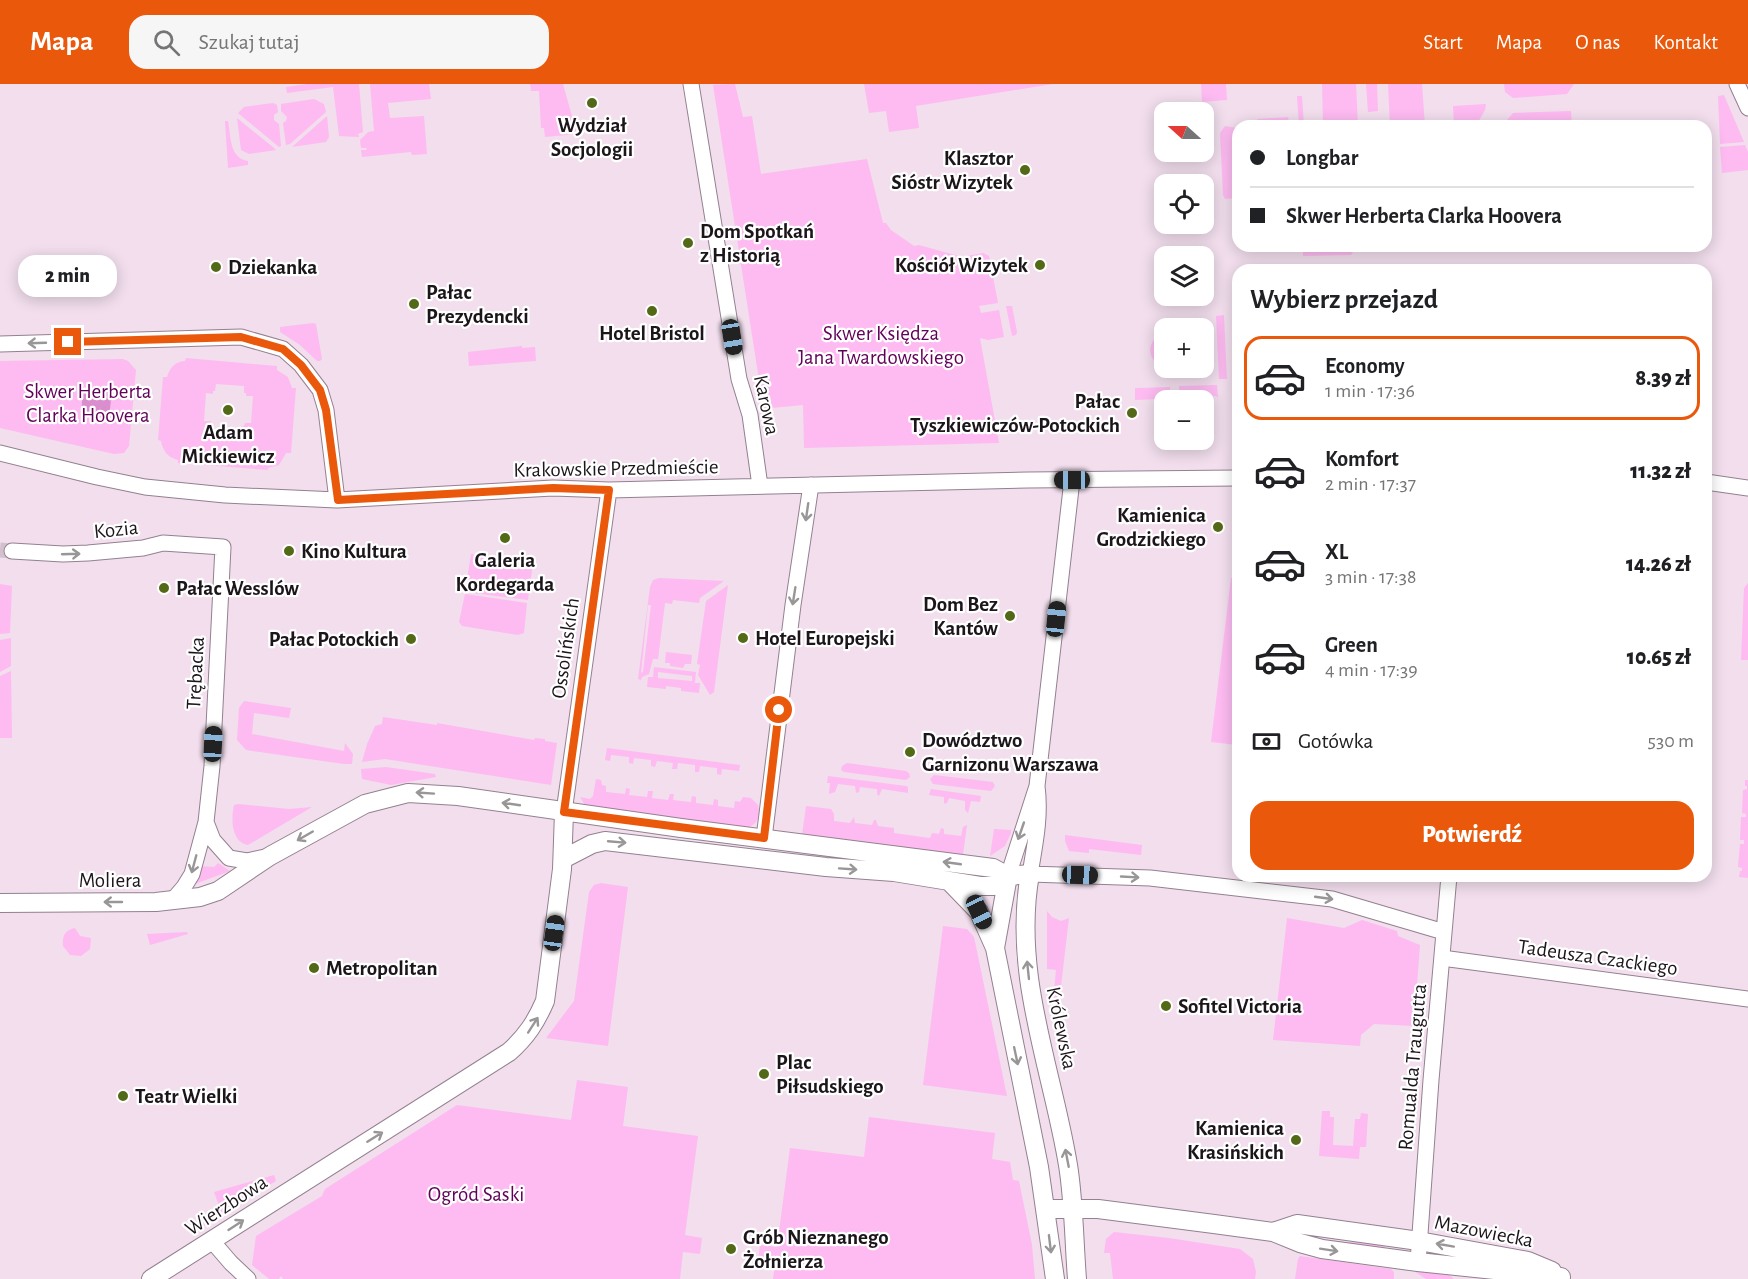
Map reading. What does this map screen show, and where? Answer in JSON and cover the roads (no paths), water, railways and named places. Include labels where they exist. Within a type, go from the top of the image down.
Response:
[{"type":"street","name":"Karowa","points":[[691,84],[739,379],[750,415],[760,486]]},
{"type":"street","points":[[1737,84],[1748,108]]},
{"type":"street","points":[[0,344],[232,337],[252,339],[283,349],[312,378],[320,390],[326,410],[338,500]]},
{"type":"street","name":"Krakowskie Przedmieście","points":[[0,453],[145,487],[225,495],[338,500],[553,488],[609,490],[1232,478]]},
{"type":"street","name":"Królewska","points":[[1008,876],[1036,786],[1072,480]]},
{"type":"street","points":[[1712,483],[1748,488]]},
{"type":"street","points":[[764,838],[811,485]]},
{"type":"street","name":"Ossolińskich","points":[[564,812],[609,490]]},
{"type":"street","name":"Kozia","points":[[12,551],[88,553],[143,548],[163,543],[223,547]]},
{"type":"street","name":"Trębacka","points":[[172,900],[192,874],[206,822],[212,766],[223,547]]},
{"type":"street","name":"Królewska","points":[[1036,786],[1039,804],[1038,823],[1025,910],[1027,965],[1036,1028],[1057,1109],[1069,1168],[1077,1279]]},
{"type":"street","points":[[206,822],[213,840],[229,858],[247,861],[270,856],[365,804],[408,793],[458,796],[993,868],[1008,876]]},
{"type":"street","name":"Wierzbowa","points":[[151,1279],[509,1052],[530,1030],[545,1001],[563,859],[564,812]]},
{"type":"street","points":[[563,859],[592,844],[606,841],[789,863],[922,875],[950,882],[994,886],[1008,876],[1030,874],[1150,878],[1332,898],[1444,932]]},
{"type":"street","name":"Moliera","points":[[0,903],[172,900],[200,897],[218,891],[270,856]]},
{"type":"street","points":[[995,948],[1008,876]]},
{"type":"street","points":[[950,882],[979,912],[995,948],[1046,1209],[1055,1279]]},
{"type":"street","name":"Romualda Traugutta","points":[[1418,1262],[1448,882]]},
{"type":"street","name":"Tadeusza Czackiego","points":[[1442,958],[1748,999]]},
{"type":"street","points":[[1046,1209],[1111,1210],[1273,1232],[1310,1247],[1418,1262],[1472,1274],[1567,1278]]},
{"type":"street","name":"Mazowiecka","points":[[1273,1232],[1297,1224],[1419,1241],[1537,1264],[1567,1278]]},
{"type":"street","points":[[213,1241],[248,1279]]},
{"type":"street","points":[[1472,1274],[1489,1253]]},
{"type":"tunnel","points":[[0,550],[12,551]]},
{"type":"place","name":"Wydział Socjologii","points":[[592,103]]},
{"type":"place","name":"Klasztor Sióstr Wizytek","points":[[1025,170]]},
{"type":"place","name":"Dom Spotkań z Historią","points":[[688,243]]},
{"type":"place","name":"Kościół Wizytek","points":[[1040,265]]},
{"type":"place","name":"Dziekanka","points":[[216,267]]},
{"type":"place","name":"Pałac Prezydencki","points":[[414,304]]},
{"type":"place","name":"Hotel Bristol","points":[[652,311]]},
{"type":"place","name":"Adam Mickiewicz","points":[[228,410]]},
{"type":"place","name":"Pałac Tyszkiewiczów-Potockich","points":[[1132,413]]},
{"type":"place","name":"Kamienica Grodzickiego","points":[[1218,527]]},
{"type":"place","name":"Galeria Kordegarda","points":[[505,538]]},
{"type":"place","name":"Kino Kultura","points":[[289,551]]},
{"type":"place","name":"Pałac Wesslów","points":[[164,588]]},
{"type":"place","name":"Dom Bez Kantów","points":[[1010,616]]},
{"type":"place","name":"Hotel Europejski","points":[[743,638]]},
{"type":"place","name":"Pałac Potockich","points":[[411,639]]},
{"type":"place","name":"Dowództwo Garnizonu Warszawa","points":[[910,752]]},
{"type":"place","name":"Metropolitan","points":[[314,968]]},
{"type":"place","name":"Sofitel Victoria","points":[[1166,1006]]},
{"type":"place","name":"Plac Piłsudskiego","points":[[764,1074]]},
{"type":"place","name":"Teatr Wielki","points":[[123,1096]]},
{"type":"place","name":"Kamienica Krasińskich","points":[[1296,1140]]},
{"type":"place","name":"Grób Nieznanego Żołnierza","points":[[731,1249]]},
{"type":"park label","name":"Skwer Księdza Jana Twardowskiego","points":[[881,345]]},
{"type":"park label","name":"Skwer Herberta Clarka Hoovera","points":[[88,403]]},
{"type":"park label","name":"Ogród Saski","points":[[476,1194]]}]
